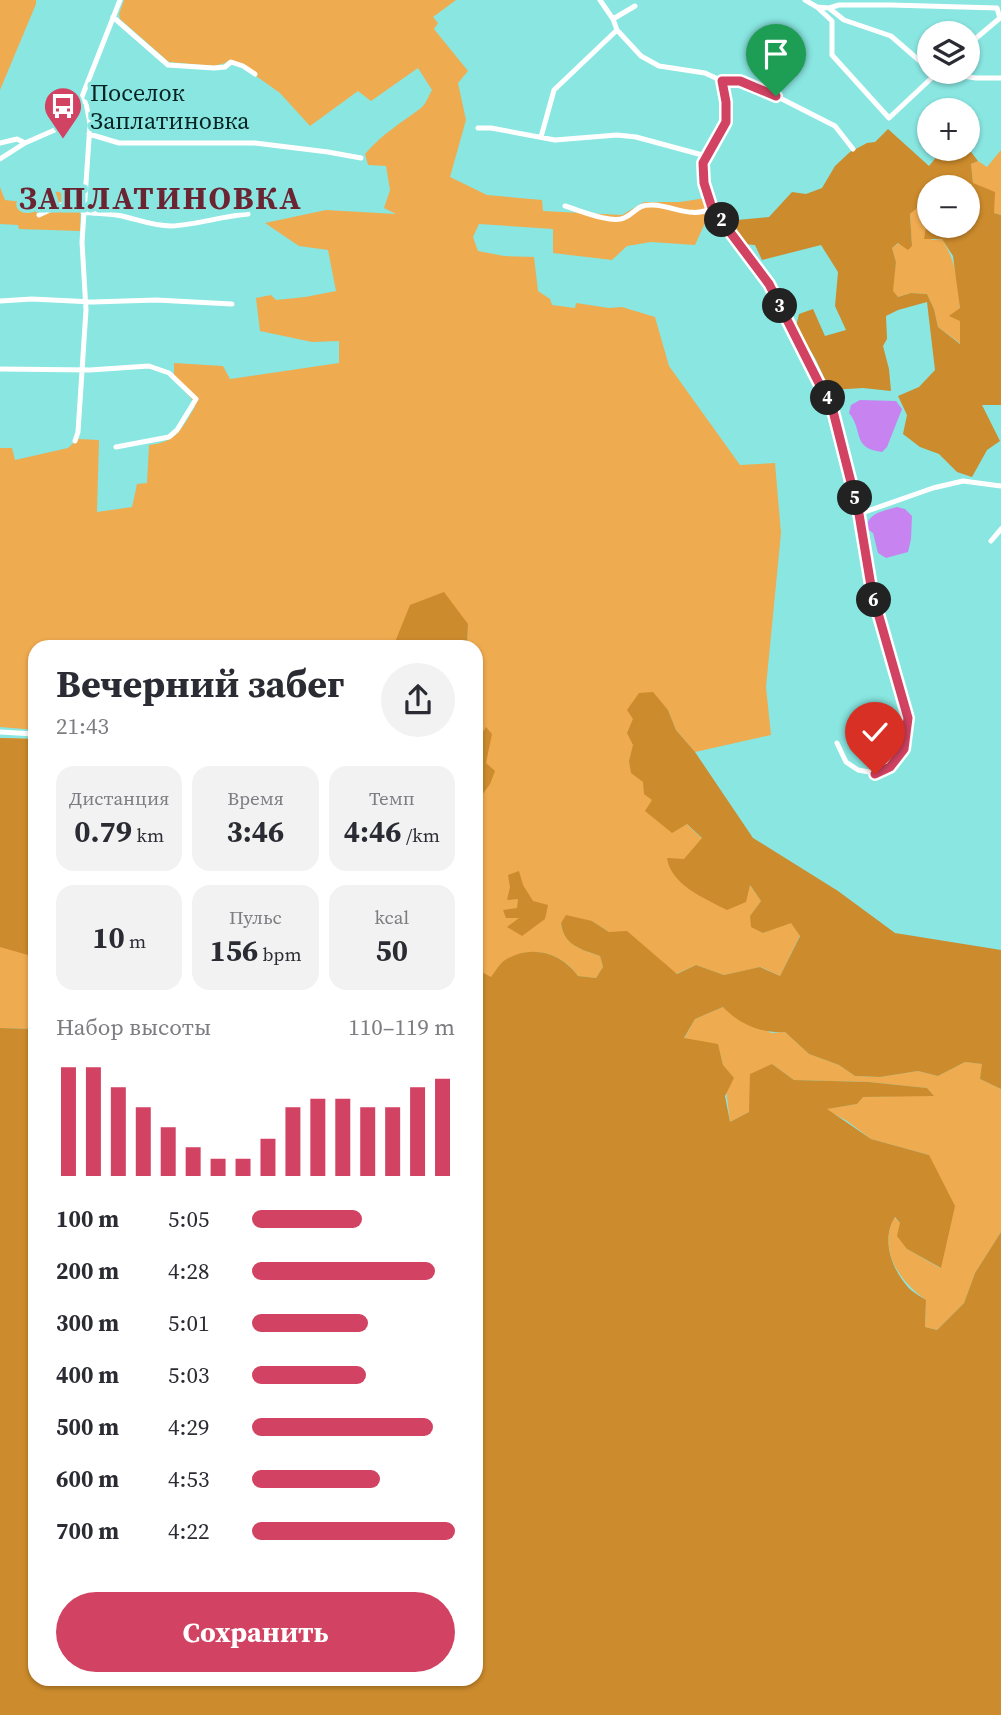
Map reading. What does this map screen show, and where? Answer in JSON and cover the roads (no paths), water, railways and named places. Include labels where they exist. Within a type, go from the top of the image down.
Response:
[{"type":"street","points":[[0,159],[74,117],[120,0]]},
{"type":"street","points":[[600,0],[614,19],[617,30],[631,47],[659,66],[705,73],[722,81],[740,81],[753,86],[830,123],[853,149]]},
{"type":"street","points":[[805,0],[832,21],[832,55],[889,118],[924,84]]},
{"type":"street","points":[[817,7],[891,5],[997,8],[1000,18],[980,35]]},
{"type":"street","points":[[614,19],[635,6]]},
{"type":"street","points":[[829,8],[844,20],[891,36],[917,59]]},
{"type":"street","points":[[113,17],[168,65],[214,68],[230,62],[255,74]]},
{"type":"street","points":[[541,137],[554,90],[617,30]]},
{"type":"street","points":[[980,78],[1001,78]]},
{"type":"street","points":[[722,81],[726,122],[703,163],[704,183],[712,208],[769,284],[833,411],[859,514],[872,592],[908,718],[904,749],[890,767],[875,774],[858,770],[846,762],[837,743]]},
{"type":"street","points":[[75,441],[83,369],[85,301],[82,242],[89,134],[88,110],[82,100]]},
{"type":"street","points":[[478,128],[555,140],[617,135],[706,156]]},
{"type":"street","points":[[89,134],[119,143],[255,144],[361,158]]},
{"type":"street","points":[[0,143],[17,139],[25,143]]},
{"type":"street","points":[[39,215],[84,194]]},
{"type":"street","points":[[565,206],[598,217],[621,219],[643,205],[687,212],[704,212],[712,208]]},
{"type":"street","points":[[83,212],[110,214],[170,226],[248,214]]},
{"type":"street","points":[[0,301],[194,301],[232,304]]},
{"type":"street","points":[[0,369],[149,366],[169,373],[196,399],[177,430],[169,437],[116,447]]},
{"type":"street","points":[[859,514],[933,488],[963,481],[1001,486]]},
{"type":"street","points":[[991,541],[1001,529]]},
{"type":"street","points":[[0,732],[28,734]]},
{"type":"place","name":"Поселок Заплатиновка","points":[[63,140]]},
{"type":"district","name":"ЗАПЛАТИНОВКА","points":[[161,198]]}]
